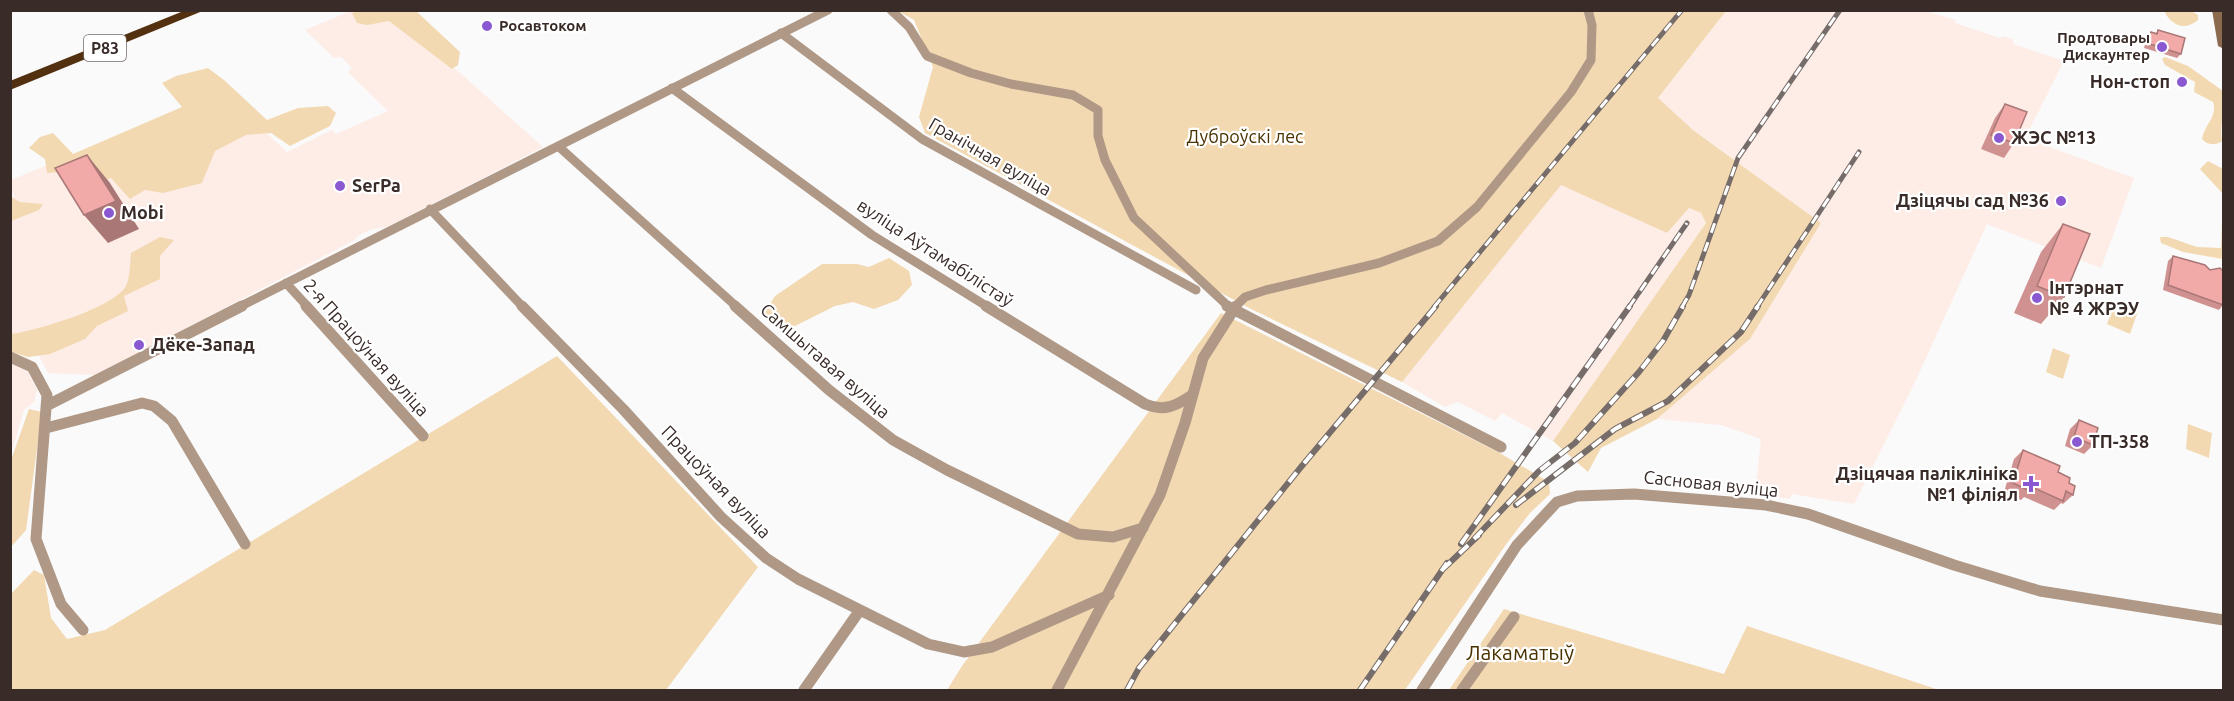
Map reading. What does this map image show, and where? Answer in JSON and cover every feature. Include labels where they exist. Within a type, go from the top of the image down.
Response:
[{"type":"highway","name":"Р83","points":[[10,78],[182,10]]},
{"type":"highway","name":"Р83","points":[[10,86],[200,10]]},
{"type":"main road","points":[[2218,10],[2223,46]]},
{"type":"street","points":[[48,405],[430,209],[828,10]]},
{"type":"street","points":[[891,10],[909,27],[927,56],[970,73],[1011,84],[1073,95],[1093,105],[1098,110],[1098,136],[1105,160],[1134,218],[1232,310],[1501,447]]},
{"type":"street","points":[[1058,690],[1160,495],[1185,423],[1203,358],[1232,310],[1245,297],[1379,263],[1438,241],[1478,207],[1571,92],[1591,60],[1592,25],[1588,10]]},
{"type":"street","name":"Гранічная вуліца","points":[[781,33],[922,139],[1196,290]]},
{"type":"street","name":"вуліца Аўтамабілістаў","points":[[672,88],[872,235],[1145,404],[1157,409],[1169,409],[1192,395]]},
{"type":"street","name":"Самшытавая вуліца","points":[[558,146],[829,390],[893,440],[957,475],[1078,534],[1113,537],[1143,528]]},
{"type":"street","name":"Працоўная вуліца","points":[[430,209],[623,409],[735,532],[766,558],[790,574],[928,644],[964,652],[992,647],[1109,595]]},
{"type":"street","name":"2-я Працоўная вуліца","points":[[285,283],[423,436]]},
{"type":"street","points":[[10,357],[32,367],[44,386],[48,405],[36,539],[61,604],[83,630]]},
{"type":"street","points":[[46,428],[142,403],[154,406],[172,421],[245,544]]},
{"type":"street","name":"Сасновая вуліца","points":[[1422,690],[1517,545],[1557,502],[1576,496],[1634,494],[1766,505],[1808,514],[1954,565],[2040,591],[2223,620]]},
{"type":"street","points":[[804,690],[860,610]]},
{"type":"street","points":[[1462,690],[1514,617]]},
{"type":"shaded area","points":[[351,11],[380,11],[459,72],[543,147],[387,227],[372,229],[359,235],[353,241],[96,375],[48,373],[30,338],[11,340],[10,198],[15,196],[11,191],[11,180],[222,92],[287,152],[332,130],[336,134],[388,111],[348,72],[352,68],[341,57],[334,58],[305,30]]},
{"type":"shaded area","points":[[1726,11],[1925,11],[1956,20],[1955,23],[2000,38],[2002,36],[2014,40],[2013,44],[2064,61],[2025,138],[2134,178],[2101,268],[1987,224],[1915,382],[1854,504],[1792,494],[1790,499],[1755,494],[1761,439],[1721,425],[1657,419],[1750,339],[1821,223],[1655,102]]},
{"type":"shaded area","points":[[1561,184],[1667,233],[1689,208],[1701,213],[1706,223],[1553,441],[1502,413],[1495,421],[1458,402],[1445,407],[1402,382]]},
{"type":"shaded area","points":[[11,362],[28,372],[37,390],[34,402],[24,410],[11,454]]},
{"type":"green space","points":[[361,10],[416,11],[460,52],[458,65],[452,69],[389,21],[367,25],[357,23],[352,13]]},
{"type":"green space","name":"Дуброўскі лес","points":[[898,11],[1726,11],[1658,98],[1693,130],[1821,223],[1750,339],[1657,419],[1601,448],[1588,472],[1553,441],[1706,223],[1701,213],[1689,208],[1667,233],[1561,185],[1402,382],[1249,308],[925,133],[919,117],[933,67],[914,20]]},
{"type":"green space","points":[[2166,11],[2191,11],[2198,15],[2198,20],[2180,26],[2168,17]]},
{"type":"green space","points":[[2165,57],[2188,66],[2223,91],[2222,141],[2211,144],[2202,139],[2214,112],[2213,102],[2194,92],[2195,82],[2165,65],[2162,59]]},
{"type":"green space","points":[[208,68],[267,120],[298,108],[328,106],[336,113],[330,126],[290,146],[271,133],[246,135],[215,151],[202,183],[163,193],[145,190],[130,199],[111,178],[77,192],[61,172],[47,173],[45,159],[29,148],[40,137],[53,133],[73,154],[182,107],[162,83],[176,76]]},
{"type":"green space","points":[[2208,161],[2223,169],[2223,194],[2200,169]]},
{"type":"green space","points":[[2223,195],[2223,259],[2183,252],[2161,243],[2160,237],[2168,237],[2197,247],[2221,248]]},
{"type":"green space","points":[[11,197],[20,202],[43,204],[39,210],[11,221]]},
{"type":"green space","points":[[160,237],[174,240],[160,256],[160,279],[124,296],[128,311],[97,326],[85,339],[50,354],[28,357],[11,352],[11,334],[73,317],[119,294],[127,283],[131,253]]},
{"type":"green space","points":[[889,258],[909,271],[912,285],[898,300],[874,309],[853,302],[835,306],[795,326],[780,326],[764,314],[775,296],[822,264],[857,264],[869,267]]},
{"type":"green space","points":[[2115,302],[2138,311],[2130,334],[2107,324]]},
{"type":"green space","points":[[1221,313],[1498,452],[1549,482],[1550,494],[1530,513],[1507,543],[1405,690],[947,690],[962,666]]},
{"type":"green space","points":[[2053,348],[2070,355],[2063,379],[2046,372]]},
{"type":"green space","points":[[557,356],[758,567],[666,690],[11,690],[10,595],[34,570],[44,575],[51,618],[67,639],[105,630]]},
{"type":"green space","points":[[29,409],[42,412],[26,530],[11,547],[11,460]]},
{"type":"green space","points":[[2188,424],[2212,433],[2209,458],[2186,449]]},
{"type":"green space","name":"Лакаматыў","points":[[1504,609],[1724,674],[1747,626],[1939,690],[1449,690]]},
{"type":"building","points":[[2158,30],[2185,38],[2181,54],[2147,43],[2151,32],[2157,34]]},
{"type":"building","points":[[2005,104],[2027,112],[2014,143],[1991,135]]},
{"type":"building","points":[[87,155],[116,201],[84,215],[55,168]]},
{"type":"building","points":[[2063,224],[2090,234],[2064,297],[2037,286]]},
{"type":"building","points":[[2173,256],[2205,265],[2210,270],[2220,268],[2223,271],[2223,305],[2168,285]]},
{"type":"building","points":[[2079,420],[2098,428],[2093,445],[2074,437]]},
{"type":"building","points":[[2023,450],[2060,466],[2058,472],[2070,478],[2069,483],[2075,486],[2073,495],[2066,491],[2063,501],[2032,487],[2030,491],[2013,483]]},
{"type":"railway","points":[[1434,307],[1682,10]]},
{"type":"railway","points":[[1682,307],[1689,295],[1738,158],[1840,10]]},
{"type":"railway","points":[[1757,307],[1859,152]]},
{"type":"railway","points":[[1629,307],[1687,223]]},
{"type":"railway","points":[[1127,690],[1139,668],[1301,467],[1436,306]]},
{"type":"railway","points":[[1461,544],[1630,306]]},
{"type":"railway","points":[[1474,539],[1539,471],[1575,443],[1639,372],[1663,341],[1683,306]]},
{"type":"railway","points":[[1516,505],[1615,429],[1668,401],[1741,332],[1758,306]]},
{"type":"railway","points":[[1443,569],[1479,535]]},
{"type":"railway","points":[[1443,569],[1447,563]]},
{"type":"railway","points":[[1360,690],[1443,569]]},
{"type":"place","name":"Росавтоком","points":[[487,26]]},
{"type":"place","name":"Продтовары Дискаунтер","points":[[2162,47]]},
{"type":"place","name":"Нон-стоп","points":[[2182,82]]},
{"type":"place","name":"ЖЭС №13","points":[[1999,138]]},
{"type":"place","name":"SerPa","points":[[340,186]]},
{"type":"place","name":"Дзіцячы сад №36","points":[[2061,201]]},
{"type":"place","name":"Mobi","points":[[109,213]]},
{"type":"place","name":"Інтэрнат № 4 ЖРЭУ","points":[[2037,298]]},
{"type":"place","name":"Дёке-Запад","points":[[139,345]]},
{"type":"place","name":"ТП-358","points":[[2077,442]]},
{"type":"place","name":"Дзіцячая паліклініка №1 філіял","points":[[2031,484]]}]
